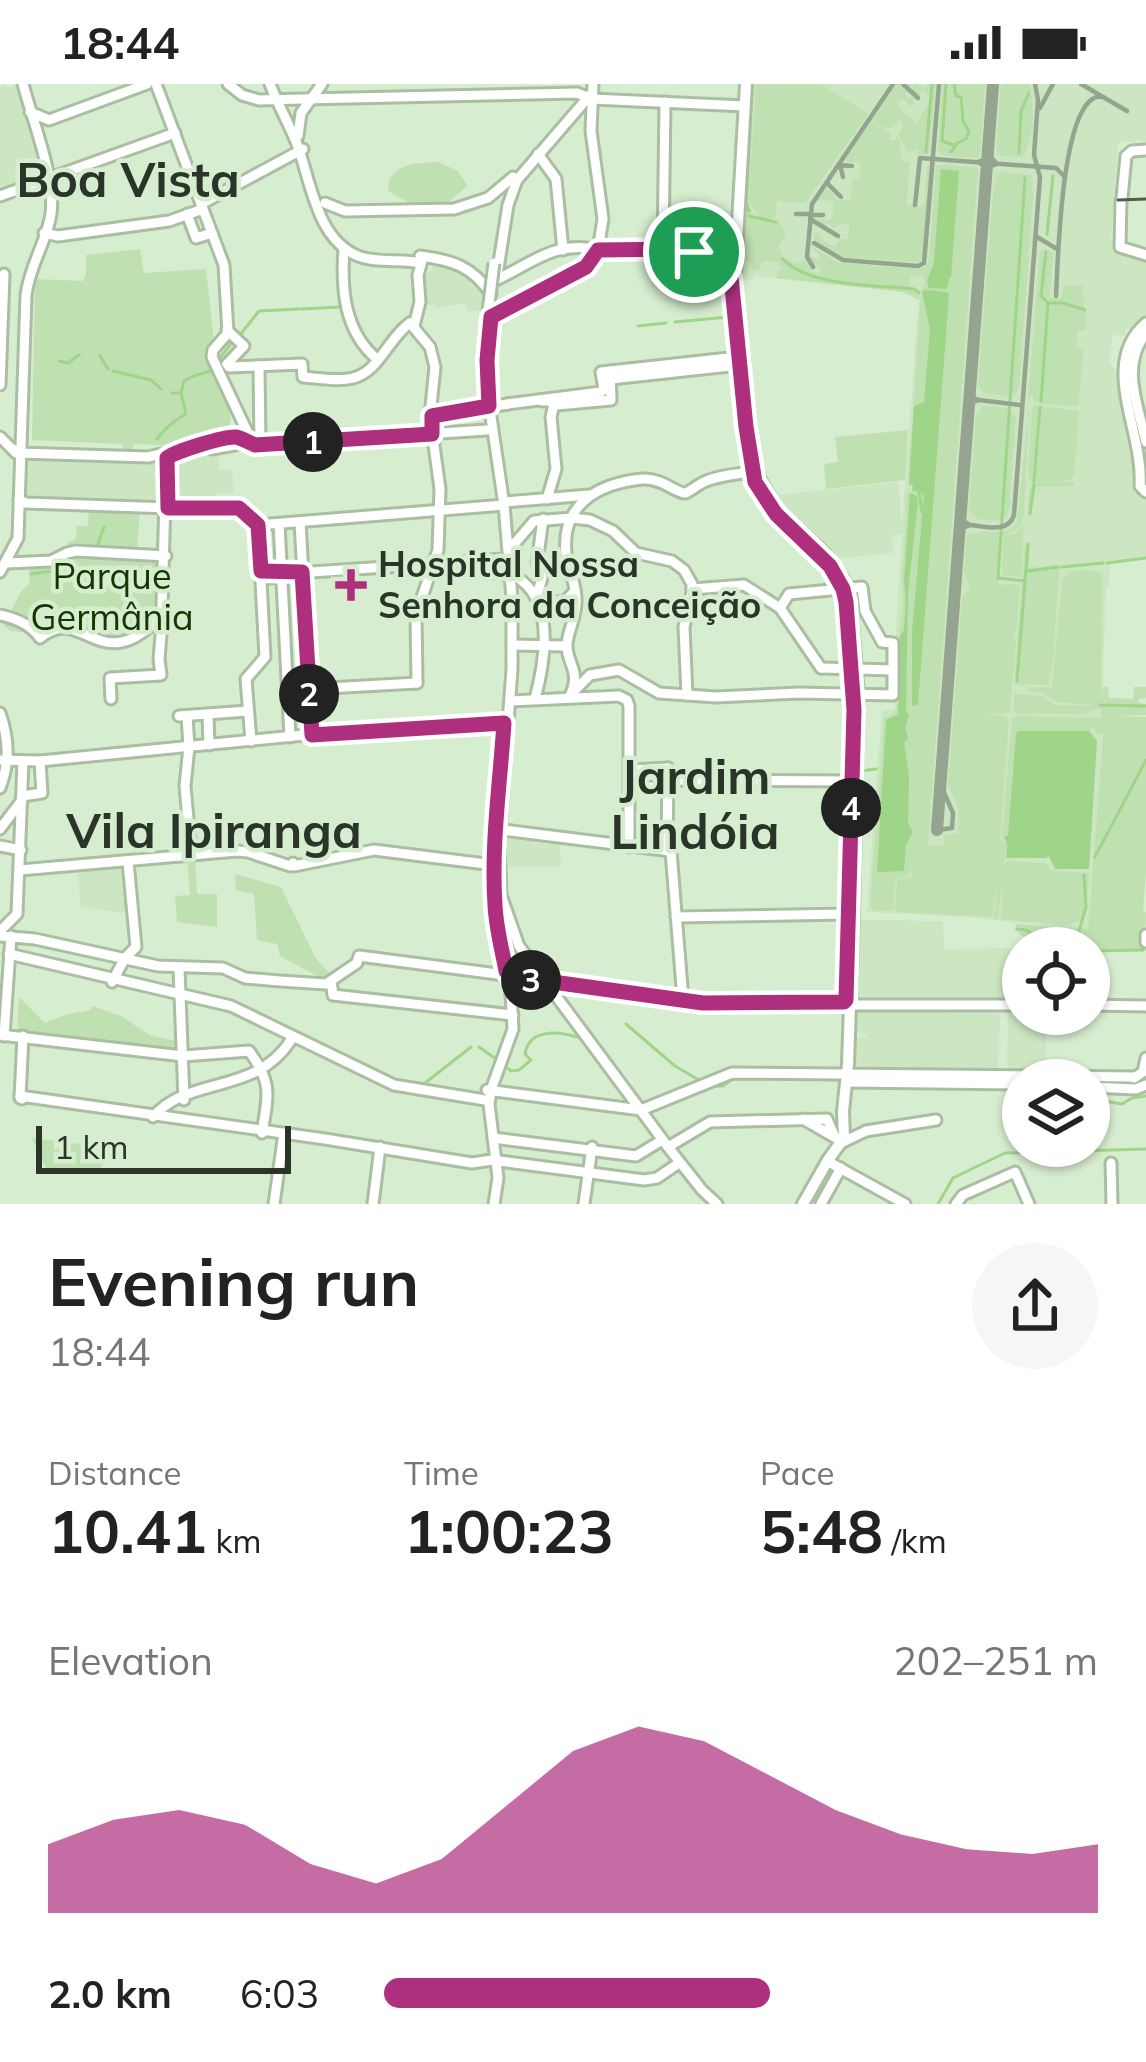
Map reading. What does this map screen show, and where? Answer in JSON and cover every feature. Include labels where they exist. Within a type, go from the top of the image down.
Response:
[{"type":"main road","points":[[743,84],[738,106],[733,276],[754,472],[763,498],[830,566],[845,588],[856,694],[846,1135],[801,1204]]},
{"type":"main road","points":[[801,1204],[846,1135]]},
{"type":"street","points":[[2,566],[16,538],[21,503],[27,276],[52,205],[38,114],[21,84]]},
{"type":"street","points":[[38,114],[147,84]]},
{"type":"street","points":[[156,84],[224,265],[227,328],[213,350],[212,363],[233,414],[223,439]]},
{"type":"street","points":[[226,84],[240,97],[256,101],[314,94],[433,98],[460,93],[589,94]]},
{"type":"street","points":[[250,84],[256,101]]},
{"type":"street","points":[[272,84],[295,128],[336,236],[364,257]]},
{"type":"street","points":[[295,128],[314,94]]},
{"type":"street","points":[[295,128],[314,94]]},
{"type":"street","points":[[498,96],[589,94],[634,102],[738,106]]},
{"type":"street","points":[[477,204],[513,178],[589,94]]},
{"type":"street","points":[[589,94],[510,192],[496,280],[549,251],[599,248],[694,252],[714,275],[733,276]]},
{"type":"street","points":[[488,315],[586,267],[599,248],[603,219],[589,94]]},
{"type":"street","points":[[558,96],[572,108]]},
{"type":"street","points":[[665,104],[665,248]]},
{"type":"street","points":[[0,196],[175,133]]},
{"type":"street","points":[[1146,150],[1126,156],[1120,247],[1146,255]]},
{"type":"street","points":[[44,232],[58,236],[169,221],[301,151]]},
{"type":"street","points":[[538,154],[556,179],[563,250]]},
{"type":"street","points":[[482,349],[494,262],[513,178]]},
{"type":"street","points":[[323,206],[397,212],[452,210],[510,192]]},
{"type":"street","points":[[323,206],[329,232],[344,257],[346,307],[358,337],[378,360]]},
{"type":"street","points":[[187,214],[196,238],[212,233]]},
{"type":"street","points":[[344,257],[445,259],[465,266],[487,287],[486,407],[508,545],[505,576]]},
{"type":"street","points":[[227,328],[244,346],[227,364],[302,364],[303,377],[354,378],[378,360],[410,323],[420,302],[418,260]]},
{"type":"street","points":[[22,390],[0,386],[2,274],[27,276]]},
{"type":"street","points":[[1,315],[23,315]]},
{"type":"street","points":[[488,315],[482,349],[487,430],[502,505],[510,644],[506,723]]},
{"type":"street","points":[[1146,322],[1133,336],[1123,372],[1146,442]]},
{"type":"street","points":[[410,323],[432,346],[437,367],[431,416],[436,459],[442,466],[439,514]]},
{"type":"street","points":[[1146,333],[1131,363],[1142,489],[1146,492]]},
{"type":"street","points":[[431,416],[609,394],[608,374],[740,361]]},
{"type":"street","points":[[212,363],[246,440]]},
{"type":"street","points":[[246,440],[259,366]]},
{"type":"street","points":[[547,499],[556,470],[549,401]]},
{"type":"street","points":[[0,436],[20,454],[173,456],[223,439],[487,430]]},
{"type":"street","points":[[309,689],[418,682],[416,614],[437,562],[440,470],[433,434]]},
{"type":"street","points":[[191,449],[246,440]]},
{"type":"street","points":[[111,699],[110,679],[158,671],[173,456]]},
{"type":"street","points":[[166,508],[173,456]]},
{"type":"street","points":[[21,503],[238,508],[258,525],[439,514],[589,495],[610,484],[647,478],[665,482],[681,493],[703,482],[754,472]]},
{"type":"street","points":[[573,692],[573,664],[566,646],[576,594],[566,548],[570,519],[589,495]]},
{"type":"street","points":[[508,545],[518,541],[530,523],[570,519],[601,523],[636,553],[672,561],[687,574],[692,589],[684,627],[687,695]]},
{"type":"street","points":[[536,598],[542,578],[537,563],[542,520]]},
{"type":"street","points":[[300,522],[312,735]]},
{"type":"street","points":[[279,524],[290,736]]},
{"type":"street","points":[[251,741],[248,677],[265,657],[258,525]]},
{"type":"street","points":[[0,540],[16,538]]},
{"type":"street","points":[[2,566],[51,561],[76,551],[165,556]]},
{"type":"street","points":[[261,575],[504,559]]},
{"type":"street","points":[[484,561],[485,572],[525,584],[536,598],[544,646],[535,700]]},
{"type":"street","points":[[692,589],[744,585],[780,608],[821,668],[823,694]]},
{"type":"street","points":[[573,692],[590,675],[619,670],[659,693],[893,695],[887,642],[865,611],[862,587],[789,594],[780,608]]},
{"type":"street","points":[[536,598],[563,603],[576,594]]},
{"type":"street","points":[[4,616],[34,630],[40,638],[49,631],[69,628],[92,640],[113,643],[138,637],[158,622]]},
{"type":"street","points":[[510,644],[566,646]]},
{"type":"street","points":[[491,1204],[498,1184],[487,1096],[512,1015],[496,922],[494,863],[510,644]]},
{"type":"street","points":[[821,668],[893,670]]},
{"type":"street","points":[[510,700],[573,692],[627,700],[629,847]]},
{"type":"street","points":[[191,849],[185,786],[189,747],[183,716],[248,711]]},
{"type":"street","points":[[0,713],[7,738],[0,788]]},
{"type":"street","points":[[208,714],[209,745]]},
{"type":"street","points":[[4,760],[40,761],[290,736],[506,723]]},
{"type":"street","points":[[3,933],[16,916],[23,761]]},
{"type":"street","points":[[0,829],[23,796],[42,793],[40,761]]},
{"type":"street","points":[[630,770],[710,778],[853,780]]},
{"type":"street","points":[[629,786],[664,788],[667,775]]},
{"type":"street","points":[[667,775],[683,1000]]},
{"type":"street","points":[[497,829],[669,851]]},
{"type":"street","points":[[497,829],[500,890],[519,946],[706,1200]]},
{"type":"street","points":[[0,846],[21,850]]},
{"type":"street","points":[[20,870],[174,857],[191,849],[210,854],[244,851],[291,865],[374,850],[494,863]]},
{"type":"street","points":[[113,980],[136,947],[128,862]]},
{"type":"street","points":[[678,920],[794,916],[850,920]]},
{"type":"street","points":[[3,933],[179,968],[223,968],[245,978],[327,982],[358,960],[725,1004],[1002,1005]]},
{"type":"street","points":[[3,933],[15,957],[21,1097],[472,1162],[648,1180],[676,1165]]},
{"type":"street","points":[[15,957],[231,1006],[389,1085],[463,1099]]},
{"type":"street","points":[[179,968],[184,1099]]},
{"type":"street","points":[[327,982],[333,995],[512,1015]]},
{"type":"street","points":[[180,996],[230,1011],[389,1085],[463,1099],[487,1096],[638,1110],[732,1073],[1002,1083]]},
{"type":"street","points":[[1110,1005],[1144,1006]]},
{"type":"street","points":[[16,1037],[183,1057],[248,1052],[266,1084],[262,1131]]},
{"type":"street","points":[[156,1116],[167,1103],[262,1072],[280,1060],[292,1041]]},
{"type":"street","points":[[1140,1080],[1146,1058]]},
{"type":"street","points":[[901,1078],[1140,1080]]},
{"type":"street","points":[[1110,1084],[1140,1080]]},
{"type":"street","points":[[487,1096],[494,1162]]},
{"type":"street","points":[[493,1136],[638,1153],[710,1122],[803,1119],[846,1135],[936,1118]]},
{"type":"street","points":[[274,1204],[285,1134]]},
{"type":"street","points":[[661,1142],[706,1200]]},
{"type":"street","points":[[374,1204],[381,1149]]},
{"type":"street","points":[[586,1204],[593,1149]]},
{"type":"street","points":[[827,1161],[905,1204]]},
{"type":"street","points":[[1110,1162],[1111,1204]]},
{"type":"street","points":[[825,1203],[842,1168]]},
{"type":"street","points":[[956,1204],[963,1196],[1015,1172],[1029,1204]]},
{"type":"street","points":[[818,1177],[832,1185]]},
{"type":"shaded area","points":[[749,84],[1146,84],[1146,142],[1137,139],[1118,145],[1111,238],[1116,250],[1146,259],[1146,318],[1135,328],[1125,329],[1125,336],[1113,335],[1109,363],[1122,376],[1146,495],[1146,559],[1110,563],[1106,587],[1104,715],[1088,927],[867,912],[882,710],[895,709],[902,534],[892,535],[893,553],[833,559],[770,496],[898,482],[902,525],[919,300],[904,292],[755,276],[739,279]]},
{"type":"shaded area","points":[[16,85],[43,179],[0,194],[0,87]]},
{"type":"shaded area","points":[[941,169],[959,171],[947,289],[929,288],[927,281],[934,262]]},
{"type":"shaded area","points":[[441,265],[442,270],[446,266],[469,275],[482,294],[482,311],[467,311],[465,303],[437,308],[422,305],[421,278]]},
{"type":"shaded area","points":[[922,291],[949,295],[918,705],[912,706],[912,631],[924,496],[909,484],[914,406],[924,402],[930,329]]},
{"type":"shaded area","points":[[219,453],[218,470],[232,470],[234,493],[217,493],[216,506],[170,505],[171,473],[179,457]]},
{"type":"shaded area","points":[[26,458],[164,461],[162,506],[25,500]]},
{"type":"shaded area","points":[[910,493],[918,501],[908,593],[909,716],[904,742],[908,824],[913,831],[906,845],[904,871],[877,872],[886,720],[898,715]]},
{"type":"shaded area","points":[[1018,731],[1089,731],[1097,741],[1089,869],[1055,869],[1049,856],[1006,858],[1004,837],[1008,835]]},
{"type":"shaded area","points":[[503,831],[533,835],[534,844],[540,843],[540,836],[559,839],[562,866],[502,867]]},
{"type":"shaded area","points":[[127,864],[132,914],[81,907],[77,868]]},
{"type":"shaded area","points":[[854,920],[943,921],[944,949],[1002,948],[1002,1004],[852,1001]]},
{"type":"shaded area","points":[[904,1007],[909,1012],[1000,1014],[998,1071],[855,1071],[854,1039],[867,1034],[853,1031],[854,1009]]},
{"type":"shaded area","points":[[1008,1035],[1046,1035],[1046,1059],[1007,1059]]},
{"type":"green space","points":[[749,84],[754,84],[749,199],[756,84],[821,84],[868,114],[805,203],[777,201],[775,218],[759,218],[748,200],[753,217],[784,228],[786,235],[778,245],[784,261],[804,261],[811,271],[821,269],[810,261],[810,256],[820,256],[811,246],[839,263],[925,267],[936,166],[978,168],[928,845],[943,847],[945,834],[958,834],[959,809],[948,786],[962,599],[970,587],[964,571],[967,535],[1006,530],[1017,523],[1029,407],[1024,515],[1020,527],[1007,535],[1015,534],[1024,524],[1021,577],[1002,575],[1003,536],[999,538],[999,585],[1020,585],[1012,637],[1016,641],[1010,711],[981,714],[1009,719],[1000,840],[1007,843],[1003,866],[1008,861],[1046,863],[1051,871],[1089,873],[1086,909],[1080,921],[1066,925],[1001,919],[1003,876],[998,918],[994,919],[998,878],[992,917],[897,912],[897,879],[912,877],[912,870],[895,879],[893,911],[870,906],[884,719],[897,709],[907,494],[912,491],[908,485],[925,285],[923,276],[911,275],[909,287],[920,291],[919,300],[904,292],[775,278],[783,269],[779,263],[763,261],[754,271],[750,263],[740,261]]},
{"type":"green space","points":[[895,84],[902,84],[905,95],[915,99],[911,108],[902,99],[898,103],[917,123],[931,99],[922,89],[919,97],[911,92],[911,84],[923,88],[936,84],[929,154],[919,155],[917,149],[907,152],[899,135],[901,119],[889,129],[873,119]]},
{"type":"green space","points":[[942,84],[985,84],[978,158],[938,152]]},
{"type":"green space","points":[[1001,84],[1030,84],[1032,122],[1022,157],[1001,156],[996,150]]},
{"type":"green space","points":[[871,121],[891,134],[890,140],[897,140],[895,135],[900,139],[901,161],[909,163],[907,205],[924,206],[930,165],[920,262],[841,257],[814,240],[815,232],[835,247],[840,239],[848,239],[849,225],[833,228],[818,220],[832,220],[834,201],[817,200],[827,187],[837,200],[851,201],[853,179],[860,179],[861,163],[844,161]]},
{"type":"green space","points":[[438,162],[458,171],[467,185],[446,208],[411,208],[388,191],[398,170]]},
{"type":"green space","points":[[997,175],[1031,175],[1033,197],[1019,386],[1007,396],[984,393],[978,385],[993,192]]},
{"type":"green space","points":[[140,249],[144,273],[206,269],[214,342],[207,360],[226,399],[229,426],[193,444],[134,444],[133,449],[123,449],[123,444],[32,440],[35,279],[83,281],[86,255]]},
{"type":"green space","points":[[1045,249],[1053,255],[1050,298],[1061,299],[1067,285],[1083,286],[1086,330],[1077,331],[1076,348],[1084,349],[1078,406],[1035,403],[1032,393],[1028,402],[1040,252]]},
{"type":"green space","points":[[1035,405],[1079,411],[1074,477],[1062,483],[1074,481],[1074,487],[1036,487],[1031,515],[1029,489],[1033,483],[1028,477]]},
{"type":"green space","points":[[983,406],[1007,408],[1016,417],[1009,508],[1006,518],[997,521],[977,519],[969,510],[976,416]]},
{"type":"green space","points":[[908,430],[905,480],[826,489],[824,464],[838,462],[835,437]]},
{"type":"green space","points":[[89,508],[140,511],[137,550],[66,551],[76,538],[77,526],[88,526]]},
{"type":"green space","points":[[1025,543],[1030,544],[1029,568],[1056,565],[1059,570],[1048,685],[1014,684]]},
{"type":"green space","name":"Parque Germânia","points":[[69,555],[161,560],[157,611],[135,632],[113,638],[66,622],[38,632],[25,624],[22,632],[4,626],[30,582],[28,565]]},
{"type":"green space","points":[[1069,572],[1102,573],[1101,698],[1103,687],[1108,687],[1109,698],[1133,699],[1134,687],[1146,687],[1146,698],[1138,702],[1146,704],[1146,715],[1113,716],[1146,717],[1146,913],[1141,936],[1146,951],[1110,950],[1110,927],[1088,927],[1103,734],[1092,727],[1089,731],[1016,732],[1008,835],[1002,837],[1012,718],[1102,718],[1101,708],[1081,714],[1017,714],[1014,710],[1014,694],[1043,696],[1054,705],[1102,706],[1056,702],[1044,693],[1029,691],[1030,687],[1052,687],[1062,581]]},
{"type":"green space","points":[[187,858],[195,858],[197,894],[217,894],[217,927],[177,922],[175,896],[190,895]]},
{"type":"green space","points":[[235,874],[281,887],[330,980],[323,982],[280,956],[277,944],[257,940],[254,894],[236,890]]},
{"type":"green space","points":[[19,997],[45,1023],[93,1006],[121,1016],[151,1036],[181,1042],[181,1056],[17,1035]]},
{"type":"green space","points":[[32,1138],[111,1148],[98,1174],[46,1168]]},
{"type":"waterway","points":[[749,211],[752,84]]},
{"type":"waterway","points":[[926,152],[932,84]]},
{"type":"waterway","points":[[946,84],[942,141],[954,145]]},
{"type":"waterway","points":[[951,152],[969,131],[954,84]]},
{"type":"waterway","points":[[1019,153],[1021,111],[1029,93]]},
{"type":"waterway","points":[[1047,234],[1053,176]]},
{"type":"waterway","points":[[1025,178],[998,578],[1025,581]]},
{"type":"waterway","points":[[749,216],[776,222]]},
{"type":"waterway","points":[[1041,401],[1048,303],[1041,296],[1046,252]]},
{"type":"waterway","points":[[782,258],[808,275],[919,293]]},
{"type":"waterway","points":[[1049,303],[1085,310]]},
{"type":"waterway","points":[[301,309],[341,307]]},
{"type":"waterway","points":[[239,336],[259,311],[298,309]]},
{"type":"waterway","points":[[675,322],[728,317]]},
{"type":"waterway","points":[[638,326],[666,323]]},
{"type":"waterway","points":[[219,359],[234,340]]},
{"type":"waterway","points":[[59,361],[68,363],[79,355]]},
{"type":"waterway","points":[[100,356],[108,369]]},
{"type":"waterway","points":[[113,371],[151,380],[161,389]]},
{"type":"waterway","points":[[172,393],[181,393],[184,381],[210,371]]},
{"type":"waterway","points":[[157,439],[186,414],[181,393]]},
{"type":"waterway","points":[[1034,481],[1040,407]]},
{"type":"waterway","points":[[1142,441],[1146,461]]},
{"type":"waterway","points":[[1030,514],[1034,484]]},
{"type":"waterway","points":[[919,492],[922,512]]},
{"type":"waterway","points":[[1137,492],[1140,495]]},
{"type":"waterway","points":[[97,547],[104,527]]},
{"type":"waterway","points":[[1017,681],[1028,544]]},
{"type":"waterway","points":[[31,574],[59,570],[69,557]]},
{"type":"waterway","points":[[1107,563],[1146,558]]},
{"type":"waterway","points":[[1062,567],[1103,563]]},
{"type":"waterway","points":[[1028,571],[1058,567]]},
{"type":"waterway","points":[[1100,705],[1146,706]]},
{"type":"waterway","points":[[1095,857],[1146,760]]},
{"type":"waterway","points":[[860,771],[876,769]]},
{"type":"waterway","points":[[1080,927],[1086,907],[1084,875]]},
{"type":"waterway","points":[[1110,951],[1143,950]]},
{"type":"waterway","points":[[626,1024],[699,1080]]},
{"type":"waterway","points":[[505,1066],[519,1070],[531,1060],[525,1054],[538,1036],[577,1037]]},
{"type":"waterway","points":[[420,1087],[471,1047]]},
{"type":"waterway","points":[[479,1047],[496,1059]]},
{"type":"waterway","points":[[710,1086],[723,1086],[734,1078],[775,1078]]},
{"type":"waterway","points":[[1110,1102],[1122,1104],[1146,1096]]},
{"type":"waterway","points":[[938,1204],[953,1178],[1005,1153],[1146,1149]]},
{"type":"taxiway","points":[[813,267],[807,257],[812,204],[893,84]]},
{"type":"taxiway","points":[[903,84],[918,98]]},
{"type":"taxiway","points":[[814,243],[843,260],[924,263],[939,84]]},
{"type":"taxiway","points":[[970,525],[1002,527],[1014,515],[1040,177],[1034,155],[1035,84]]},
{"type":"taxiway","points":[[1040,108],[1053,84]]},
{"type":"taxiway","points":[[1081,84],[1127,111]]},
{"type":"taxiway","points":[[1056,296],[1063,190],[1074,131],[1083,110],[1094,98],[1103,97]]},
{"type":"taxiway","points":[[988,154],[997,164],[986,174],[978,162],[988,154]]},
{"type":"taxiway","points":[[915,205],[920,158],[1056,168],[1065,177]]},
{"type":"taxiway","points":[[843,177],[840,165],[852,166]]},
{"type":"taxiway","points":[[828,184],[841,197]]},
{"type":"taxiway","points":[[796,214],[811,214]]},
{"type":"taxiway","points":[[810,215],[823,215]]},
{"type":"taxiway","points":[[810,219],[838,236]]},
{"type":"taxiway","points":[[1037,237],[1057,249]]},
{"type":"taxiway","points":[[969,408],[979,400],[970,390]]},
{"type":"taxiway","points":[[979,400],[1020,405]]},
{"type":"taxiway","points":[[959,535],[970,525],[961,516]]},
{"type":"taxiway","points":[[937,830],[952,828],[942,766]]},
{"type":"runway","points":[[937,830],[993,84]]},
{"type":"tram line","points":[[1118,200],[1146,199]]},
{"type":"place","name":"Hospital Nossa Senhora da Conceição","points":[[351,585]]},
{"type":"district","name":"Boa Vista","points":[[128,180]]},
{"type":"district","name":"Jardim Lindóia","points":[[695,804]]},
{"type":"district","name":"Vila Ipiranga","points":[[214,831]]},
{"type":"route","points":[[598,250],[694,252],[714,275],[731,277],[755,482],[776,514],[830,566],[846,602],[854,718],[844,1002],[703,1003],[510,976],[494,898],[504,723],[312,735],[302,572],[261,571],[258,525],[239,508],[168,508],[167,458],[182,449],[232,437],[255,445],[434,434],[432,416],[489,406],[491,317],[586,267],[598,250]]}]
